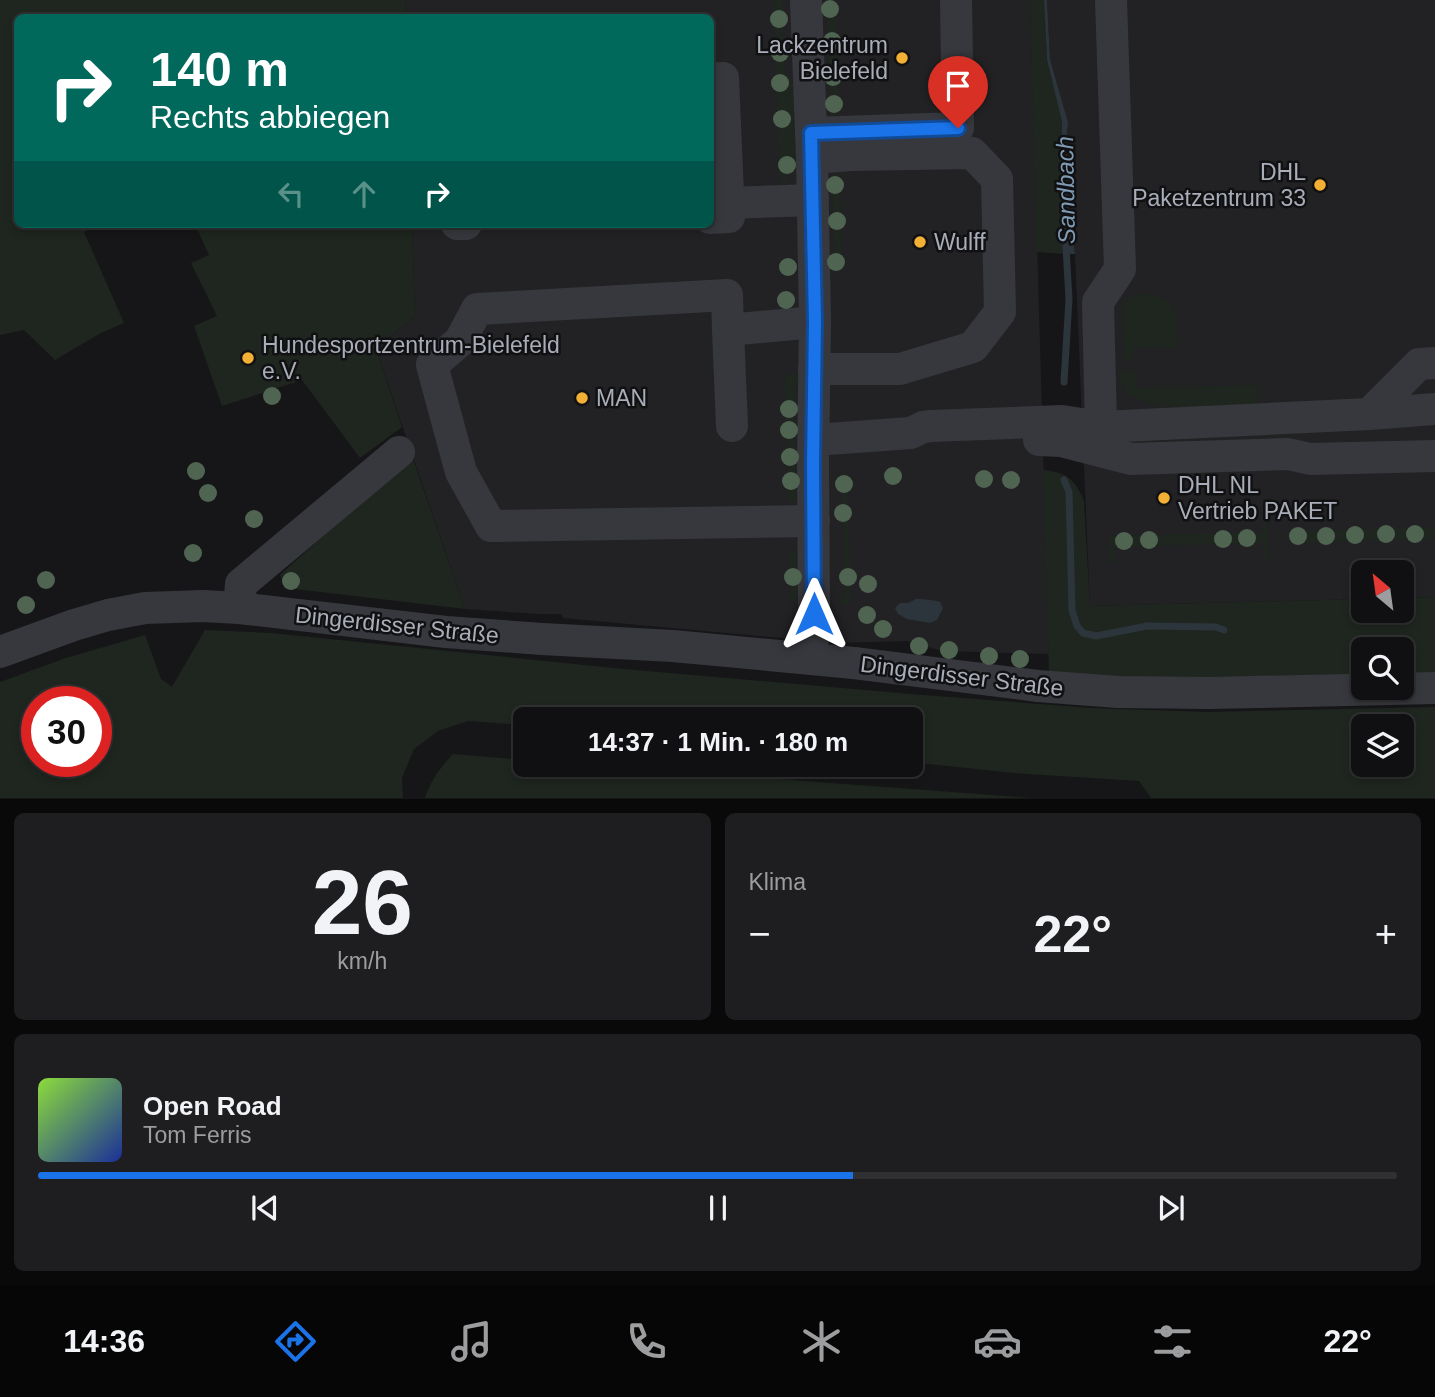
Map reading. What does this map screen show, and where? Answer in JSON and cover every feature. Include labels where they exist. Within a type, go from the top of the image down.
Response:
[{"type":"street","points":[[806,0],[815,322],[812,659]]},
{"type":"street","points":[[811,146],[958,128],[956,0]]},
{"type":"street","points":[[1101,427],[1098,302],[1120,269],[1111,0]]},
{"type":"street","points":[[714,79],[723,78],[718,124],[719,211],[813,200]]},
{"type":"street","points":[[811,146],[850,155],[972,153],[998,179],[1000,312],[973,347],[900,369],[814,369]]},
{"type":"street","points":[[732,426],[727,295],[477,309],[460,341],[432,365],[461,472],[491,526],[814,521]]},
{"type":"street","points":[[728,330],[815,322]]},
{"type":"street","points":[[1369,414],[1419,364],[1435,363]]},
{"type":"street","points":[[814,440],[911,433],[932,426],[1062,421],[1101,427],[1435,409]]},
{"type":"street","points":[[911,433],[924,442],[1061,441],[1131,459],[1288,454],[1310,459],[1435,456]]},
{"type":"street","points":[[1288,454],[1310,444],[1435,436]]},
{"type":"street","points":[[239,608],[241,584],[399,452]]},
{"type":"street","name":"Dingerdisser Straße","points":[[0,652],[74,625],[145,608],[239,608],[446,632],[673,646],[896,668],[1038,686],[1118,692],[1210,693],[1435,688]]},
{"type":"shaded area","points":[[0,0],[405,0],[406,14],[14,14],[14,228],[92,228],[84,232],[124,323],[55,360],[24,330],[0,335]]},
{"type":"shaded area","points":[[405,0],[1030,0],[1049,654],[942,651],[907,641],[836,643],[563,618],[561,614],[465,609],[376,349],[415,316],[412,228],[714,228],[714,14],[406,14]]},
{"type":"shaded area","points":[[774,0],[783,0],[785,73],[794,80],[797,168],[787,174],[787,181],[779,181]]},
{"type":"shaded area","points":[[827,0],[835,0],[839,115],[830,115]]},
{"type":"shaded area","points":[[1030,0],[1044,0],[1047,60],[1062,122],[1060,169],[1065,254],[1036,252]]},
{"type":"shaded area","points":[[1047,0],[1435,0],[1435,597],[1414,598],[1414,560],[1351,560],[1351,599],[1090,606],[1075,254],[1064,169],[1068,122],[1050,59]]},
{"type":"shaded area","points":[[832,174],[840,174],[842,268],[825,269],[834,253]]},
{"type":"shaded area","points":[[197,228],[412,228],[415,316],[376,349],[402,427],[360,458],[302,380],[222,406],[194,326],[217,316],[191,263],[209,255]]},
{"type":"shaded area","points":[[1142,294],[1162,297],[1173,306],[1176,311],[1177,347],[1135,348],[1134,359],[1124,360],[1122,305],[1129,297]]},
{"type":"shaded area","points":[[1135,370],[1136,388],[1257,385],[1258,405],[1173,407],[1155,404],[1130,394],[1122,384],[1117,371]]},
{"type":"shaded area","points":[[799,374],[794,417],[796,501],[788,501],[784,375]]},
{"type":"shaded area","points":[[412,456],[465,609],[286,588],[280,575]]},
{"type":"shaded area","points":[[1043,470],[1070,478],[1084,501],[1090,606],[1351,599],[1351,623],[1414,623],[1414,598],[1435,597],[1435,676],[1414,677],[1414,637],[1351,637],[1351,678],[1221,683],[1049,674]]},
{"type":"shaded area","points":[[841,482],[848,482],[851,603],[841,604],[846,587]]},
{"type":"shaded area","points":[[1263,514],[1267,517],[1269,557],[1264,561],[1263,543],[1115,547],[1114,564],[1108,562],[1108,538],[1111,536],[1263,532]]},
{"type":"shaded area","points":[[1435,527],[1435,539],[1290,543],[1290,531]]},
{"type":"shaded area","points":[[789,551],[797,552],[797,600],[791,601]]},
{"type":"shaded area","points":[[205,630],[271,633],[624,669],[1091,708],[1206,712],[1435,707],[1435,798],[1151,798],[1139,781],[1014,773],[923,763],[923,707],[513,707],[513,724],[468,721],[438,731],[414,749],[402,778],[403,798],[0,798],[0,682],[66,658],[145,635],[161,679],[172,687]]},
{"type":"shaded area","points":[[453,754],[513,759],[513,777],[753,777],[1032,798],[425,798],[436,774]]},
{"type":"water","points":[[1044,0],[1047,0],[1050,59],[1068,122],[1064,169],[1075,254],[1065,254],[1060,169],[1062,122],[1047,60]]},
{"type":"water","points":[[916,599],[940,602],[943,608],[937,620],[930,623],[907,619],[898,614],[895,608],[900,603]]},
{"type":"waterway","name":"Sandbach","points":[[1064,382],[1069,299],[1066,247]]},
{"type":"waterway","name":"Sandbach","points":[[1064,480],[1069,492],[1072,610],[1077,626],[1083,633],[1096,636],[1147,626],[1216,627],[1224,630]]},
{"type":"place","name":"Lackzentrum Bielefeld","points":[[902,58]]},
{"type":"place","name":"DHL Paketzentrum 33","points":[[1320,185]]},
{"type":"place","name":"Wulff","points":[[920,242]]},
{"type":"place","name":"Hundesportzentrum-Bielefeld e.V.","points":[[248,358]]},
{"type":"place","name":"MAN","points":[[582,398]]},
{"type":"place","name":"DHL NL Vertrieb PAKET","points":[[1164,498]]},
{"type":"route","points":[[814,614],[815,322],[811,133],[958,128]]}]
